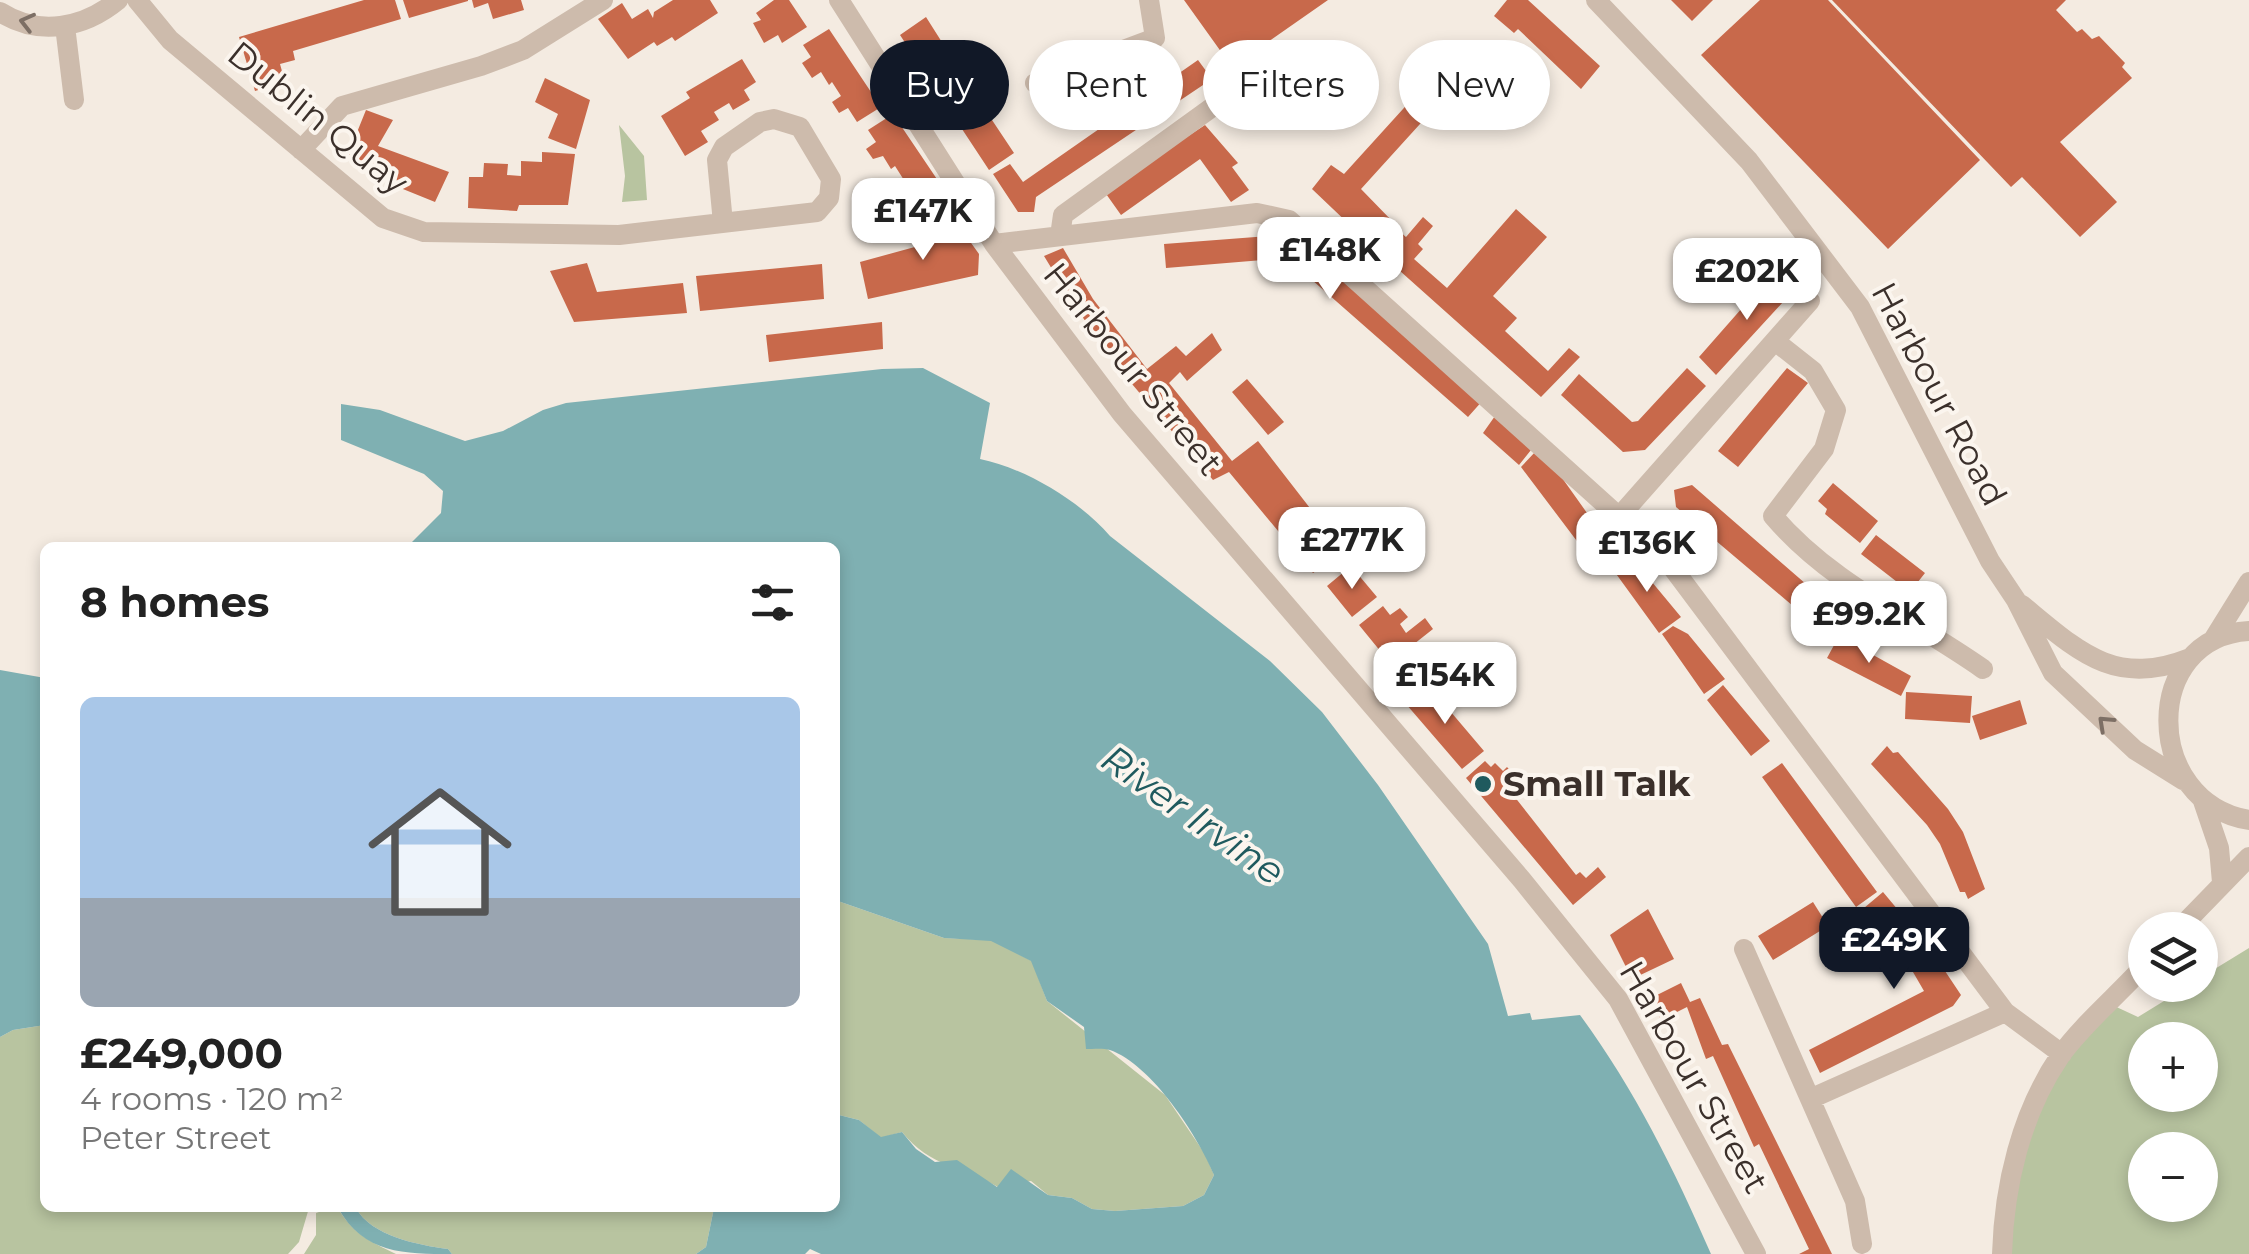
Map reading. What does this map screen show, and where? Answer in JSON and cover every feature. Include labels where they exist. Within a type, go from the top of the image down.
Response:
[{"type":"street","points":[[0,12],[30,26],[64,26],[99,16],[118,0]]},
{"type":"street","name":"Dublin Quay","points":[[137,0],[170,40],[383,218],[424,232],[619,235],[723,223],[817,212],[830,198],[831,179],[800,127],[774,119],[760,122],[724,147],[717,160],[716,179],[723,223]]},
{"type":"street","points":[[301,150],[342,106],[522,50],[603,0]]},
{"type":"street","name":"Harbour Street","points":[[839,0],[994,244],[1122,414],[1522,880],[1618,999],[1756,1254]]},
{"type":"street","points":[[1149,0],[1155,38],[1150,40]]},
{"type":"street","name":"Harbour Road","points":[[1596,0],[1749,161],[1860,307],[1990,561],[2016,600],[2053,674],[2134,750],[2183,780]]},
{"type":"street","points":[[64,26],[74,100]]},
{"type":"street","points":[[1060,236],[1063,214],[1077,202],[1203,114]]},
{"type":"street","points":[[994,244],[1256,213],[1289,220],[1666,559],[2004,1012],[2062,1054]]},
{"type":"street","points":[[1619,517],[1810,301]]},
{"type":"street","points":[[1775,341],[1814,371],[1836,410],[1824,448],[1774,516],[1799,546],[1850,586],[1983,669]]},
{"type":"street","points":[[2212,642],[2249,582]]},
{"type":"street","name":"Harbour Road","points":[[2016,600],[2069,644],[2102,664],[2123,670],[2168,666],[2194,656]]},
{"type":"street","points":[[2249,630],[2236,631],[2212,642],[2194,656],[2178,678],[2169,700],[2166,736],[2183,780],[2203,802],[2232,817],[2249,820]]},
{"type":"street","points":[[2203,802],[2219,848],[2222,882]]},
{"type":"street","points":[[2194,912],[2249,857]]},
{"type":"street","points":[[1744,949],[1855,1201],[1862,1244]]},
{"type":"street","points":[[2002,1254],[2008,1190],[2023,1131],[2062,1054],[2128,983]]},
{"type":"street","points":[[1810,1099],[2004,1012]]},
{"type":"green space","points":[[619,125],[644,156],[647,200],[622,202],[625,176]]},
{"type":"green space","points":[[840,902],[944,938],[991,940],[1032,961],[1047,1001],[1165,1095],[1205,1154],[1214,1175],[1204,1195],[1183,1206],[1092,1209],[1072,1198],[1048,1195],[1031,1181],[998,1187],[924,1153],[902,1132],[881,1138],[859,1120],[840,1115]]},
{"type":"green space","points":[[2249,948],[2249,1254],[2002,1254],[2003,1223],[2051,1073],[2110,1004],[2138,1017],[2162,1002],[2218,1002],[2218,967]]},
{"type":"green space","points":[[40,1026],[40,1212],[308,1212],[299,1242],[288,1254],[0,1254],[0,1037],[13,1030]]},
{"type":"green space","points":[[341,1212],[363,1236],[396,1254],[304,1254],[316,1235],[316,1213]]},
{"type":"green space","points":[[359,1212],[713,1212],[706,1247],[696,1254],[452,1254],[448,1249],[384,1232]]},
{"type":"water","name":"River Irvine","points":[[923,368],[990,403],[980,459],[1033,478],[1083,510],[1110,536],[1270,661],[1322,712],[1378,785],[1488,944],[1508,1016],[1530,1013],[1532,1020],[1580,1015],[1652,1131],[1711,1254],[821,1254],[810,1249],[805,1254],[696,1254],[706,1247],[713,1212],[840,1212],[840,1115],[859,1120],[881,1137],[902,1132],[916,1149],[935,1162],[957,1160],[997,1187],[1011,1169],[1048,1195],[1072,1198],[1092,1209],[1183,1206],[1204,1195],[1214,1175],[1185,1122],[1142,1070],[1110,1050],[1086,1049],[1084,1027],[1047,1001],[1031,961],[991,941],[944,938],[840,902],[840,542],[412,542],[441,513],[443,491],[424,474],[341,440],[341,404],[380,410],[465,441],[503,431],[566,403],[882,369]]},
{"type":"water","points":[[0,670],[40,677],[40,1026],[13,1030],[0,1037]]},
{"type":"water","points":[[341,1212],[359,1212],[384,1232],[448,1249],[452,1254],[387,1248],[360,1235]]},
{"type":"building","points":[[364,0],[395,0],[401,19],[293,51],[295,60],[280,64],[285,82],[255,91],[239,37]]},
{"type":"building","points":[[403,0],[468,0],[468,1],[409,18]]},
{"type":"building","points":[[472,0],[521,0],[524,10],[493,19],[488,3],[474,8]]},
{"type":"building","points":[[673,0],[710,0],[718,13],[675,41],[672,37],[657,46],[654,42],[628,59],[598,19],[622,3],[632,19],[648,9],[653,18],[654,12]]},
{"type":"building","points":[[774,0],[789,0],[807,27],[782,43],[778,35],[764,43],[753,23],[761,20],[756,13]]},
{"type":"building","points":[[1184,0],[1328,0],[1271,40],[1213,40]]},
{"type":"building","points":[[1507,0],[1528,0],[1600,66],[1581,89],[1550,59],[1550,40],[1530,40],[1494,16]]},
{"type":"building","points":[[1671,0],[1713,0],[1692,21]]},
{"type":"building","points":[[1760,0],[1828,0],[1980,160],[1888,249],[1701,55]]},
{"type":"building","points":[[1832,0],[2066,0],[2056,10],[2077,32],[2082,29],[2092,39],[2099,36],[2125,63],[2122,67],[2132,78],[2060,142],[2117,202],[2080,237],[2022,177],[2011,187]]},
{"type":"building","points":[[926,17],[941,40],[903,40],[900,35]]},
{"type":"building","points":[[829,29],[870,90],[870,114],[857,122],[848,108],[839,113],[832,102],[841,96],[821,72],[812,78],[802,63],[811,57],[803,45]]},
{"type":"building","points":[[742,59],[756,82],[744,90],[750,100],[733,110],[729,103],[714,112],[719,120],[701,131],[708,142],[685,156],[661,116],[690,98],[686,92]]},
{"type":"building","points":[[1198,60],[1203,67],[1203,85],[1183,98],[1183,70]]},
{"type":"building","points":[[545,78],[590,100],[576,149],[548,138],[558,114],[535,102]]},
{"type":"building","points":[[366,110],[393,120],[378,146],[449,172],[435,202],[393,185],[394,179],[347,157]]},
{"type":"building","points":[[1399,113],[1399,130],[1415,130],[1361,189],[1395,224],[1374,248],[1312,189],[1331,165],[1344,174]]},
{"type":"building","points":[[1203,126],[1238,163],[1232,167],[1249,190],[1231,202],[1200,159],[1121,215],[1104,191]]},
{"type":"building","points":[[868,130],[904,130],[947,194],[925,208],[914,192],[909,195],[906,191],[909,188],[895,166],[891,169],[883,156],[873,159],[866,149],[876,142]]},
{"type":"building","points":[[963,130],[999,130],[1014,153],[989,170]]},
{"type":"building","points":[[1098,130],[1136,130],[1036,197],[1034,212],[1018,212],[993,174],[1010,164],[1023,182]]},
{"type":"building","points":[[542,152],[575,154],[568,205],[519,205],[517,211],[468,208],[469,177],[483,177],[484,163],[508,164],[507,175],[521,176],[521,161],[542,162]]},
{"type":"building","points":[[1516,209],[1547,237],[1493,296],[1517,318],[1505,331],[1548,371],[1569,348],[1580,357],[1541,397],[1381,254],[1400,232],[1406,237],[1423,217],[1433,226],[1418,244],[1423,249],[1414,259],[1447,288]]},
{"type":"building","points":[[951,215],[979,254],[978,275],[868,299],[860,262],[933,242],[925,229]]},
{"type":"building","points":[[1293,234],[1484,399],[1468,417],[1287,258],[1166,268],[1164,244]]},
{"type":"building","points":[[1063,248],[1093,299],[1147,369],[1176,346],[1186,356],[1212,333],[1222,350],[1187,381],[1180,372],[1169,383],[1232,461],[1258,441],[1344,552],[1313,573],[1229,472],[1213,480],[1132,384],[1075,307],[1044,256]]},
{"type":"building","points":[[587,263],[597,292],[683,283],[687,313],[574,322],[550,271]]},
{"type":"building","points":[[822,264],[824,299],[700,311],[696,276]]},
{"type":"building","points":[[1779,273],[1795,289],[1716,375],[1699,357],[1757,291]]},
{"type":"building","points":[[882,322],[883,349],[769,362],[766,335]]},
{"type":"building","points":[[1687,368],[1706,386],[1645,450],[1623,452],[1561,395],[1579,374],[1632,422],[1638,421]]},
{"type":"building","points":[[1787,368],[1808,383],[1738,467],[1718,451]]},
{"type":"building","points":[[1247,379],[1284,422],[1268,435],[1232,392]]},
{"type":"building","points":[[1495,416],[1531,450],[1519,465],[1483,433]]},
{"type":"building","points":[[1536,451],[1560,475],[1619,558],[1601,573],[1521,467]]},
{"type":"building","points":[[1833,483],[1878,521],[1860,543],[1825,514],[1827,509],[1818,501]]},
{"type":"building","points":[[1692,485],[1829,604],[1828,614],[1813,623],[1676,507],[1674,490]]},
{"type":"building","points":[[1876,535],[1925,573],[1910,592],[1861,554]]},
{"type":"building","points":[[1632,558],[1681,617],[1659,633],[1614,571]]},
{"type":"building","points":[[1351,566],[1377,597],[1352,617],[1327,586]]},
{"type":"building","points":[[1383,606],[1390,615],[1400,608],[1408,617],[1400,624],[1406,633],[1425,618],[1433,629],[1390,663],[1359,625]]},
{"type":"building","points":[[1673,626],[1688,634],[1725,679],[1704,694],[1662,634]]},
{"type":"building","points":[[1839,636],[1911,676],[1901,696],[1827,658]]},
{"type":"building","points":[[1404,658],[1422,680],[1398,699],[1381,679]]},
{"type":"building","points":[[1428,685],[1484,751],[1462,769],[1406,704]]},
{"type":"building","points":[[1723,685],[1770,741],[1751,756],[1707,700]]},
{"type":"building","points":[[1906,692],[1972,696],[1970,723],[1905,719]]},
{"type":"building","points":[[2020,700],[2027,724],[1980,740],[1972,716]]},
{"type":"building","points":[[1887,746],[1893,753],[1898,752],[1948,809],[1963,832],[1985,889],[1968,899],[1965,892],[1960,892],[1940,844],[1927,825],[1871,764]]},
{"type":"building","points":[[1485,761],[1491,767],[1495,763],[1503,771],[1507,767],[1513,774],[1503,782],[1576,875],[1580,872],[1586,878],[1598,867],[1606,877],[1573,905],[1466,778]]},
{"type":"building","points":[[1782,763],[1877,892],[1856,907],[1762,777]]},
{"type":"building","points":[[1883,892],[1929,947],[1961,995],[1953,1006],[1820,1073],[1809,1050],[1924,991],[1906,960],[1864,908]]},
{"type":"building","points":[[1813,902],[1828,926],[1773,960],[1758,936]]},
{"type":"building","points":[[1648,909],[1674,959],[1632,979],[1610,935]]},
{"type":"building","points":[[1681,983],[1690,1002],[1700,998],[1722,1045],[1728,1044],[1832,1254],[1799,1254],[1809,1249],[1759,1144],[1754,1147],[1713,1056],[1706,1059],[1687,1007],[1661,1020],[1651,998]]},
{"type":"place","name":"Small Talk","points":[[1483,784]]}]
